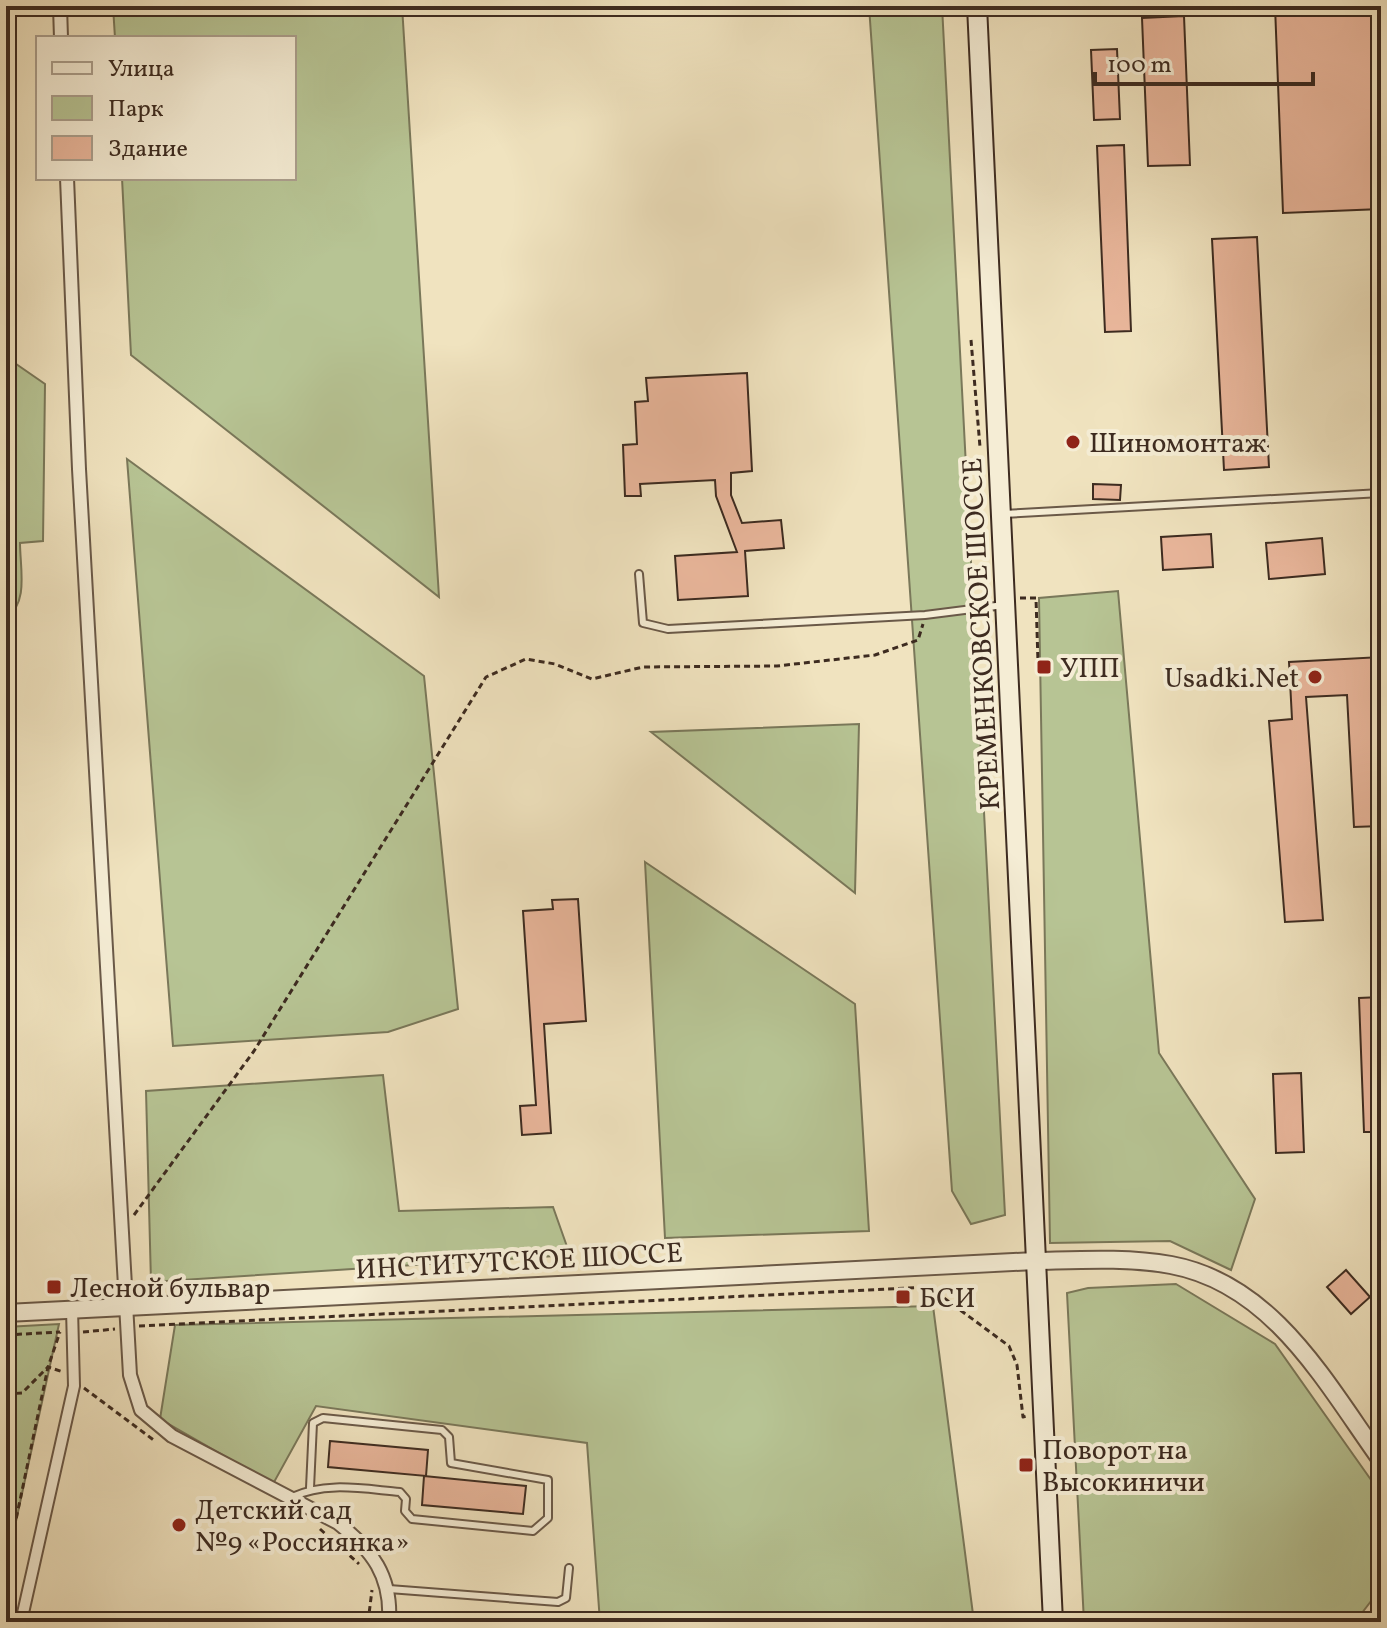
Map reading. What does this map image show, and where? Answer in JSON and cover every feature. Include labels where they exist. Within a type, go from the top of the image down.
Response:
[{"type":"main road","name":"КРЕМЕНКОВСКОЕ ШОССЕ","points":[[977,6],[1053,1622]]},
{"type":"street","points":[[60,6],[61,36]]},
{"type":"street","points":[[67,180],[79,469],[130,1375],[141,1410],[172,1436],[338,1523],[361,1541],[389,1589],[389,1622]]},
{"type":"street","name":"ИНСТИТУТСКОЕ ШОССЕ","points":[[6,1313],[1035,1261],[1105,1259],[1172,1265],[1237,1289],[1295,1340],[1381,1460]]},
{"type":"street","points":[[21,1622],[74,1377],[72,1309]]},
{"type":"lane","points":[[1003,514],[1381,493]]},
{"type":"lane","points":[[639,574],[643,623],[668,629],[925,615],[1007,602]]},
{"type":"lane","points":[[289,1498],[310,1488],[400,1492],[406,1499],[405,1511],[412,1519],[533,1531],[548,1518],[550,1504],[548,1480],[451,1463],[449,1437],[442,1430],[323,1418],[313,1423],[310,1488]]},
{"type":"lane","points":[[389,1589],[558,1602],[566,1598],[569,1568]]},
{"type":"path","points":[[1007,602],[1036,598],[1038,662],[1044,667]]},
{"type":"path","points":[[123,1231],[254,1051],[486,677],[526,659],[555,664],[592,679],[643,667],[777,666],[875,655],[918,640],[925,615]]},
{"type":"path","points":[[6,1335],[128,1326],[929,1287],[1009,1346],[1017,1365],[1023,1417],[1043,1415]]},
{"type":"path","points":[[6,1567],[48,1367],[60,1332]]},
{"type":"path","points":[[48,1367],[74,1377],[92,1397],[165,1448]]},
{"type":"path","points":[[6,1394],[22,1393],[48,1367]]},
{"type":"path","points":[[311,1521],[366,1572]]},
{"type":"path","points":[[368,1622],[373,1580]]},
{"type":"green space","points":[[113,6],[402,6],[439,597],[131,355],[122,180],[296,180],[296,36],[115,36]]},
{"type":"green space","points":[[869,6],[942,6],[1005,1215],[971,1224],[952,1191]]},
{"type":"green space","points":[[6,357],[45,384],[43,541],[20,543],[21,594],[6,618]]},
{"type":"green space","points":[[127,459],[424,676],[458,1009],[388,1032],[173,1046]]},
{"type":"green space","points":[[1118,591],[1159,1053],[1255,1199],[1231,1270],[1170,1241],[1050,1243],[1039,598]]},
{"type":"green space","points":[[859,724],[855,893],[651,732]]},
{"type":"green space","points":[[645,862],[855,1004],[869,1231],[665,1238]]},
{"type":"green space","points":[[383,1075],[399,1211],[553,1207],[570,1255],[151,1282],[146,1091]]},
{"type":"green space","points":[[1176,1284],[1275,1344],[1381,1494],[1381,1588],[1355,1622],[1084,1622],[1067,1293],[1088,1288]]},
{"type":"green space","points":[[933,1306],[974,1622],[600,1622],[587,1443],[316,1406],[273,1484],[160,1419],[175,1325]]},
{"type":"green space","points":[[59,1324],[6,1567],[6,1327]]},
{"type":"building","points":[[1275,6],[1381,6],[1381,209],[1283,213]]},
{"type":"building","points":[[1184,16],[1190,165],[1148,166],[1142,18]]},
{"type":"building","points":[[1117,49],[1120,119],[1094,120],[1091,50]]},
{"type":"building","points":[[1124,145],[1131,331],[1105,332],[1097,146]]},
{"type":"building","points":[[1257,237],[1269,467],[1224,470],[1212,239]]},
{"type":"building","points":[[747,373],[752,471],[731,473],[731,495],[742,523],[781,520],[784,548],[745,551],[748,596],[678,600],[675,556],[737,552],[716,496],[715,480],[640,484],[641,496],[625,496],[623,445],[637,444],[635,402],[648,401],[646,378]]},
{"type":"building","points":[[1093,484],[1121,485],[1120,500],[1093,499]]},
{"type":"building","points":[[1211,534],[1213,567],[1163,570],[1161,537]]},
{"type":"building","points":[[1322,538],[1325,574],[1269,579],[1266,543]]},
{"type":"building","points":[[1381,657],[1381,826],[1354,827],[1347,695],[1306,697],[1323,920],[1285,922],[1269,721],[1292,719],[1289,662]]},
{"type":"building","points":[[578,899],[586,1021],[544,1024],[551,1133],[522,1135],[520,1106],[536,1105],[523,911],[553,909],[552,900]]},
{"type":"building","points":[[1381,997],[1381,1132],[1364,1132],[1359,998]]},
{"type":"building","points":[[1301,1073],[1304,1152],[1276,1153],[1273,1074]]},
{"type":"building","points":[[1346,1270],[1370,1297],[1351,1314],[1327,1287]]},
{"type":"building","points":[[330,1441],[428,1450],[426,1476],[328,1467]]},
{"type":"building","points":[[424,1476],[526,1486],[523,1514],[422,1505]]},
{"type":"place","name":"Шиномонтаж","points":[[1073,442]]},
{"type":"place","name":"УПП","points":[[1044,667]]},
{"type":"place","name":"Usadki.Net","points":[[1315,677]]},
{"type":"place","name":"Лесной бульвар","points":[[54,1287]]},
{"type":"place","name":"БСИ","points":[[903,1297]]},
{"type":"place","name":"Поворот на Высокиничи","points":[[1026,1465]]},
{"type":"place","name":"Детcкий сад №9 «Россиянка»","points":[[179,1525]]}]
